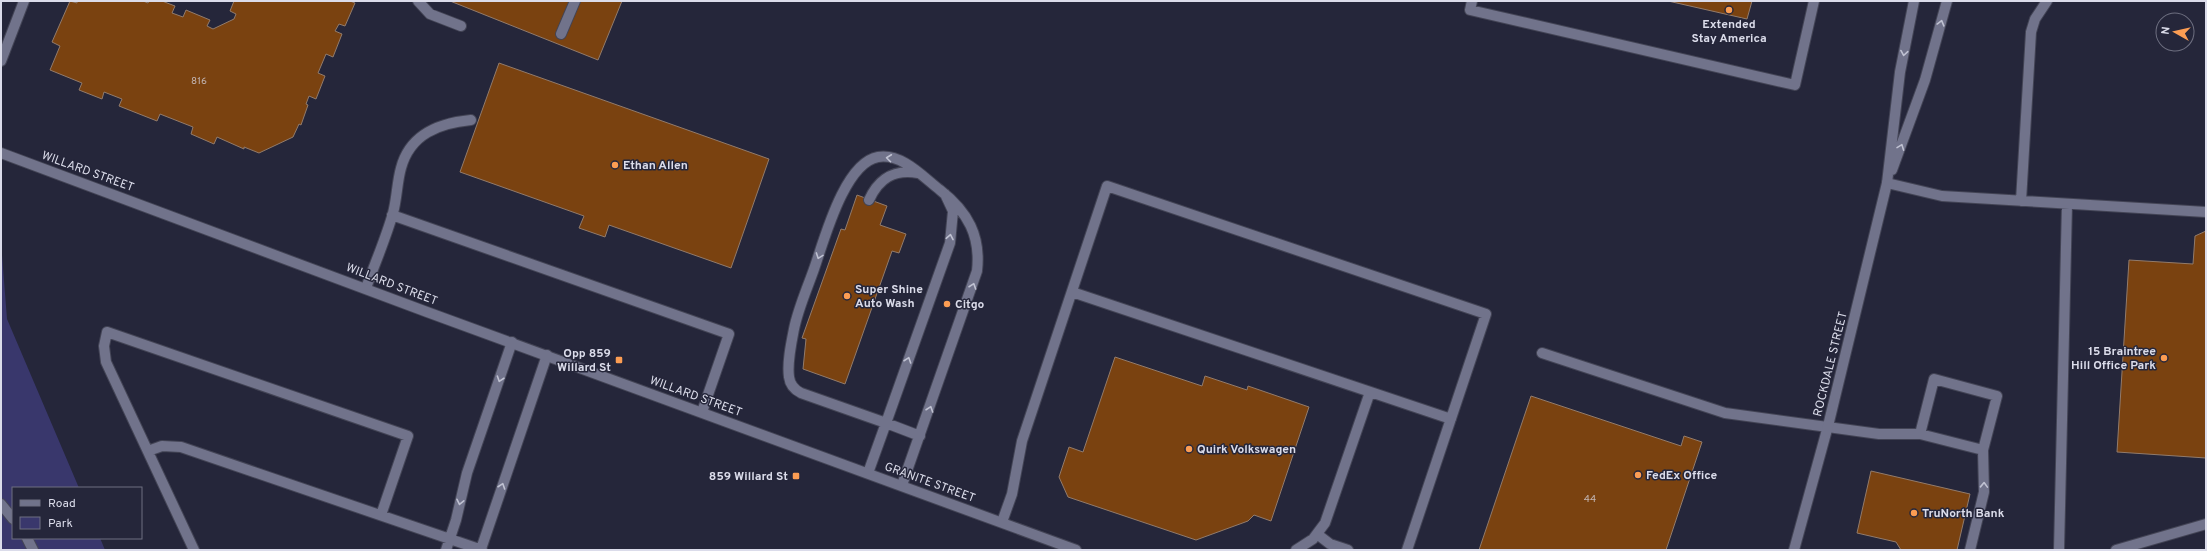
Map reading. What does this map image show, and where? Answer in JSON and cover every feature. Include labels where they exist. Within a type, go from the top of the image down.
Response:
[{"type":"main road","points":[[1,61],[24,1]]},
{"type":"main road","points":[[418,1],[430,14],[461,26]]},
{"type":"main road","points":[[561,34],[575,1]]},
{"type":"main road","points":[[1472,1],[1470,10],[1794,85],[1814,1]]},
{"type":"main road","name":"ROCKDALE STREET","points":[[1887,183],[1900,72],[1914,1]]},
{"type":"main road","name":"ROCKDALE STREET","points":[[1794,550],[1828,426],[1887,183],[1925,80],[1947,1]]},
{"type":"main road","points":[[2021,201],[2031,32],[2034,19],[2047,1]]},
{"type":"main road","points":[[366,288],[392,215],[402,164],[415,141],[422,134],[434,128],[471,120]]},
{"type":"main road","name":"WILLARD STREET","points":[[1,153],[427,312],[775,439]]},
{"type":"main road","points":[[902,485],[920,436],[977,271],[978,247],[971,223],[964,212],[945,194],[908,165],[889,157],[872,159],[863,164],[856,174],[840,198],[832,217],[796,319],[792,339],[789,377],[793,388],[801,393],[920,436]]},
{"type":"main road","points":[[869,200],[884,178],[902,172],[918,173]]},
{"type":"main road","points":[[1887,183],[1942,196],[2206,212]]},
{"type":"main road","points":[[1002,522],[1012,494],[1022,440],[1107,186],[1486,314],[1407,550]]},
{"type":"main road","points":[[868,473],[950,243],[953,211],[945,194]]},
{"type":"main road","points":[[2060,550],[2067,204]]},
{"type":"main road","points":[[392,215],[730,334],[702,412]]},
{"type":"main road","points":[[1072,292],[1451,419]]},
{"type":"main road","points":[[194,550],[106,362],[104,346],[107,332],[408,436],[381,515]]},
{"type":"main road","points":[[446,550],[467,473],[512,342]]},
{"type":"main road","points":[[1542,353],[1725,413],[1879,434],[1920,434],[1983,450]]},
{"type":"main road","points":[[148,451],[162,446],[182,447],[481,550],[547,355]]},
{"type":"main road","points":[[1920,434],[1934,380],[1997,396],[1983,450],[1984,492],[1970,550]]},
{"type":"main road","points":[[1296,550],[1317,534],[1328,517],[1370,392]]},
{"type":"main road","name":"GRANITE STREET","points":[[775,439],[1076,550]]},
{"type":"main road","points":[[1,504],[12,518]]},
{"type":"main road","points":[[2116,550],[2206,524]]},
{"type":"main road","points":[[1317,534],[1330,544],[1348,550]]},
{"type":"main road","points":[[28,539],[34,550]]},
{"type":"green space","points":[[1,242],[7,319],[79,487],[12,487],[12,539],[100,539],[105,550],[1,550]]},
{"type":"building","points":[[70,1],[77,3],[77,1],[143,1],[148,3],[149,1],[162,1],[175,6],[172,13],[183,17],[186,10],[210,20],[207,26],[213,29],[234,19],[236,14],[230,11],[234,1],[350,1],[355,3],[345,26],[339,24],[335,31],[342,34],[333,57],[326,54],[318,73],[325,76],[316,99],[309,96],[306,104],[308,105],[301,125],[299,124],[293,137],[259,153],[244,147],[244,149],[217,137],[214,144],[191,134],[193,127],[160,114],[157,121],[119,106],[122,99],[104,92],[102,99],[79,90],[82,83],[50,70],[60,46],[52,42]]},
{"type":"building","points":[[450,1],[622,1],[598,60]]},
{"type":"building","name":"Extended Stay America","points":[[1668,1],[1752,1],[1747,19]]},
{"type":"building","name":"Ethan Allen","points":[[499,63],[769,159],[731,268],[609,225],[605,237],[579,228],[584,216],[460,172]]},
{"type":"building","name":"Super Shine Auto Wash","points":[[857,195],[887,206],[880,225],[906,234],[899,253],[892,251],[845,384],[803,369],[806,339],[802,338],[841,229],[845,230]]},
{"type":"building","name":"15 Braintree Hill Office Park","points":[[2206,231],[2206,458],[2117,452],[2129,260],[2193,264],[2195,236]]},
{"type":"building","name":"Quirk Volkswagen","points":[[1115,357],[1202,386],[1205,376],[1247,390],[1248,386],[1309,407],[1271,521],[1254,515],[1248,521],[1196,540],[1068,497],[1059,477],[1069,447],[1083,452]]},
{"type":"building","points":[[1531,396],[1681,446],[1684,436],[1702,442],[1666,550],[1479,550]]},
{"type":"building","name":"TruNorth Bank","points":[[1871,471],[1970,494],[1957,550],[1901,550],[1896,542],[1857,533]]},
{"type":"place","name":"Extended Stay America","points":[[1729,10]]},
{"type":"place","name":"Ethan Allen","points":[[615,165]]},
{"type":"place","name":"Super Shine Auto Wash","points":[[847,296]]},
{"type":"place","name":"Citgo","points":[[947,304]]},
{"type":"place","name":"15 Braintree Hill Office Park","points":[[2164,358]]},
{"type":"place","name":"Opp 859 Willard St","points":[[619,360]]},
{"type":"place","name":"Quirk Volkswagen","points":[[1189,449]]},
{"type":"place","name":"FedEx Office","points":[[1638,475]]},
{"type":"place","name":"859 Willard St","points":[[796,476]]},
{"type":"place","name":"TruNorth Bank","points":[[1914,513]]}]
